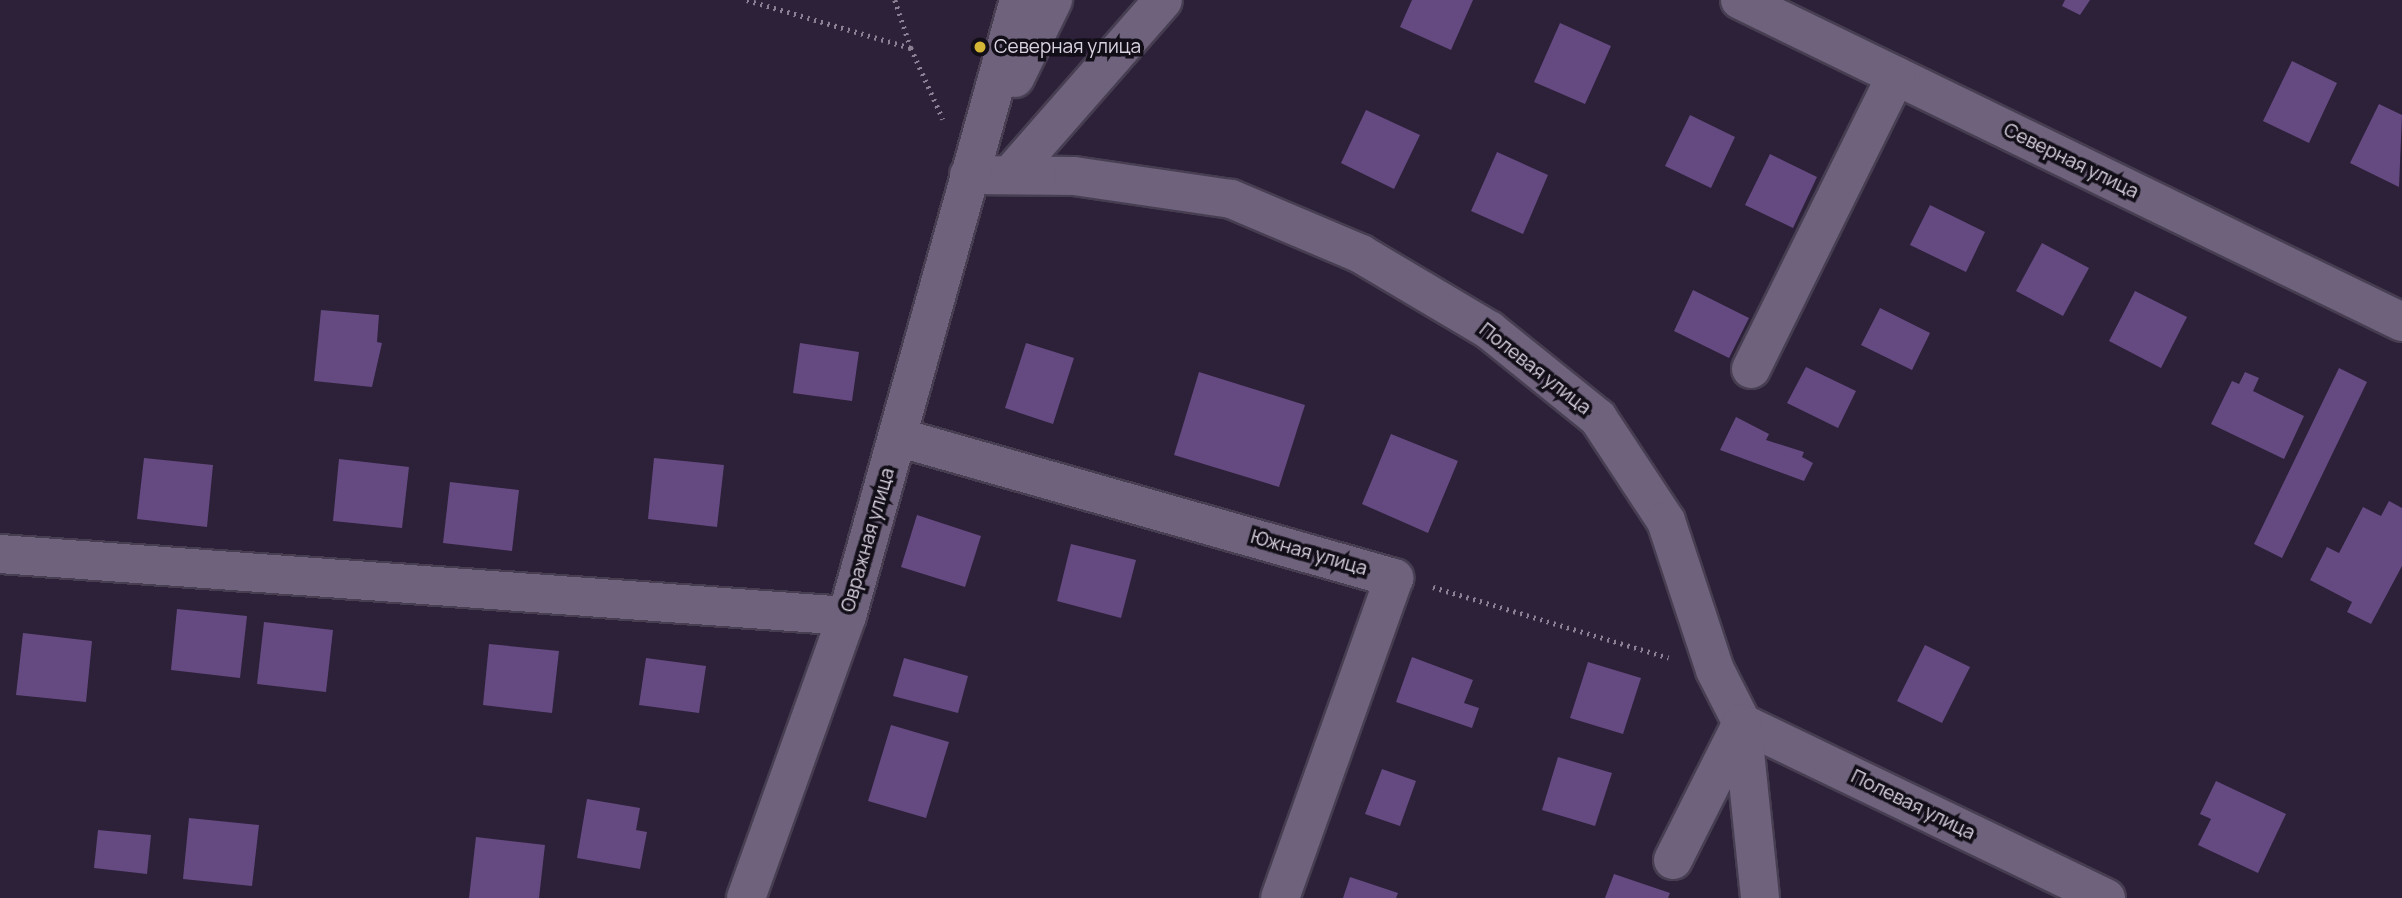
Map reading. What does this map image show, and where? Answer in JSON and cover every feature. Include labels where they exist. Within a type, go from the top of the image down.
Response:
[{"type":"street","points":[[969,175],[1019,0]]},
{"type":"street","points":[[969,175],[1053,0]]},
{"type":"street","points":[[1010,175],[1163,0]]},
{"type":"street","name":"Северная улица","points":[[1740,0],[2402,322]]},
{"type":"street","points":[[1751,369],[1896,76]]},
{"type":"street","name":"Полевая улица","points":[[969,175],[1074,176],[1231,199],[1361,254],[1489,330],[1598,418],[1666,521],[1715,670],[1742,723],[2106,898]]},
{"type":"street","name":"Овражная улица","points":[[746,898],[847,616],[969,175]]},
{"type":"street","name":"Южная улица","points":[[897,437],[1394,578],[1280,898]]},
{"type":"street","points":[[0,554],[847,616]]},
{"type":"street","points":[[1673,860],[1742,723]]},
{"type":"street","points":[[1742,723],[1760,898]]},
{"type":"path","points":[[747,0],[911,48]]},
{"type":"path","points":[[895,0],[911,48],[969,175]]},
{"type":"path","points":[[1394,578],[1715,670]]},
{"type":"building","points":[[1412,0],[1473,0],[1451,50],[1400,27]]},
{"type":"building","points":[[2065,0],[2090,0],[2080,15],[2062,6]]},
{"type":"building","points":[[1560,23],[1611,46],[1585,104],[1534,82]]},
{"type":"building","points":[[2292,61],[2337,83],[2309,143],[2263,121]]},
{"type":"building","points":[[2379,104],[2402,115],[2399,187],[2350,163]]},
{"type":"building","points":[[1366,110],[1420,135],[1394,189],[1341,163]]},
{"type":"building","points":[[1690,115],[1735,137],[1711,188],[1665,166]]},
{"type":"building","points":[[1497,152],[1548,175],[1523,234],[1471,211]]},
{"type":"building","points":[[1770,154],[1817,177],[1793,228],[1745,205]]},
{"type":"building","points":[[1930,205],[1985,232],[1966,272],[1910,245]]},
{"type":"building","points":[[2042,243],[2089,268],[2063,316],[2016,291]]},
{"type":"building","points":[[1693,290],[1749,318],[1729,358],[1674,331]]},
{"type":"building","points":[[2135,291],[2187,317],[2161,368],[2109,341]]},
{"type":"building","points":[[1880,308],[1930,333],[1912,370],[1861,345]]},
{"type":"building","points":[[321,310],[379,315],[377,342],[382,343],[372,387],[314,381]]},
{"type":"building","points":[[800,343],[859,352],[852,401],[793,393]]},
{"type":"building","points":[[1026,343],[1074,358],[1053,424],[1005,408]]},
{"type":"building","points":[[1806,367],[1856,391],[1838,428],[1787,403]]},
{"type":"building","points":[[2339,368],[2367,382],[2282,558],[2254,544]]},
{"type":"building","points":[[1199,372],[1305,405],[1279,487],[1174,455]]},
{"type":"building","points":[[2245,372],[2259,378],[2253,391],[2304,416],[2284,459],[2211,424],[2232,381],[2239,384]]},
{"type":"building","points":[[1736,417],[1769,434],[1766,440],[1804,452],[1802,457],[1813,463],[1804,481],[1720,450]]},
{"type":"building","points":[[1391,434],[1458,461],[1428,533],[1362,504]]},
{"type":"building","points":[[144,458],[213,465],[207,527],[137,519]]},
{"type":"building","points":[[654,458],[724,465],[717,527],[648,519]]},
{"type":"building","points":[[339,459],[409,467],[402,528],[333,521]]},
{"type":"building","points":[[450,482],[519,490],[512,551],[443,543]]},
{"type":"building","points":[[2389,501],[2402,508],[2402,566],[2371,624],[2347,612],[2352,602],[2310,580],[2327,547],[2339,553],[2363,507],[2381,516]]},
{"type":"building","points":[[917,515],[981,536],[965,587],[901,567]]},
{"type":"building","points":[[1071,544],[1136,560],[1121,618],[1057,601]]},
{"type":"building","points":[[177,609],[247,616],[240,678],[171,670]]},
{"type":"building","points":[[264,622],[333,630],[326,692],[257,684]]},
{"type":"building","points":[[23,633],[92,641],[86,702],[16,695]]},
{"type":"building","points":[[489,644],[559,651],[552,713],[483,705]]},
{"type":"building","points":[[1925,645],[1970,667],[1942,723],[1897,701]]},
{"type":"building","points":[[1412,657],[1473,680],[1464,703],[1479,708],[1472,728],[1396,702]]},
{"type":"building","points":[[646,658],[706,666],[699,713],[639,705]]},
{"type":"building","points":[[904,658],[968,676],[958,713],[893,696]]},
{"type":"building","points":[[1588,662],[1641,678],[1623,734],[1570,718]]},
{"type":"building","points":[[891,725],[949,742],[926,818],[868,801]]},
{"type":"building","points":[[1558,757],[1612,773],[1595,826],[1542,810]]},
{"type":"building","points":[[1382,769],[1416,781],[1400,826],[1365,814]]},
{"type":"building","points":[[2216,781],[2286,814],[2258,873],[2198,845],[2211,819],[2200,814]]},
{"type":"building","points":[[587,799],[640,808],[636,830],[647,832],[640,869],[577,858]]},
{"type":"building","points":[[189,818],[259,825],[252,886],[183,879]]},
{"type":"building","points":[[98,830],[151,835],[147,874],[94,868]]},
{"type":"building","points":[[476,837],[545,845],[539,898],[469,898]]},
{"type":"building","points":[[1614,874],[1670,893],[1668,898],[1605,898]]},
{"type":"building","points":[[1350,877],[1398,893],[1396,898],[1343,898]]},
{"type":"place","name":"Северная улица","points":[[980,47]]}]
